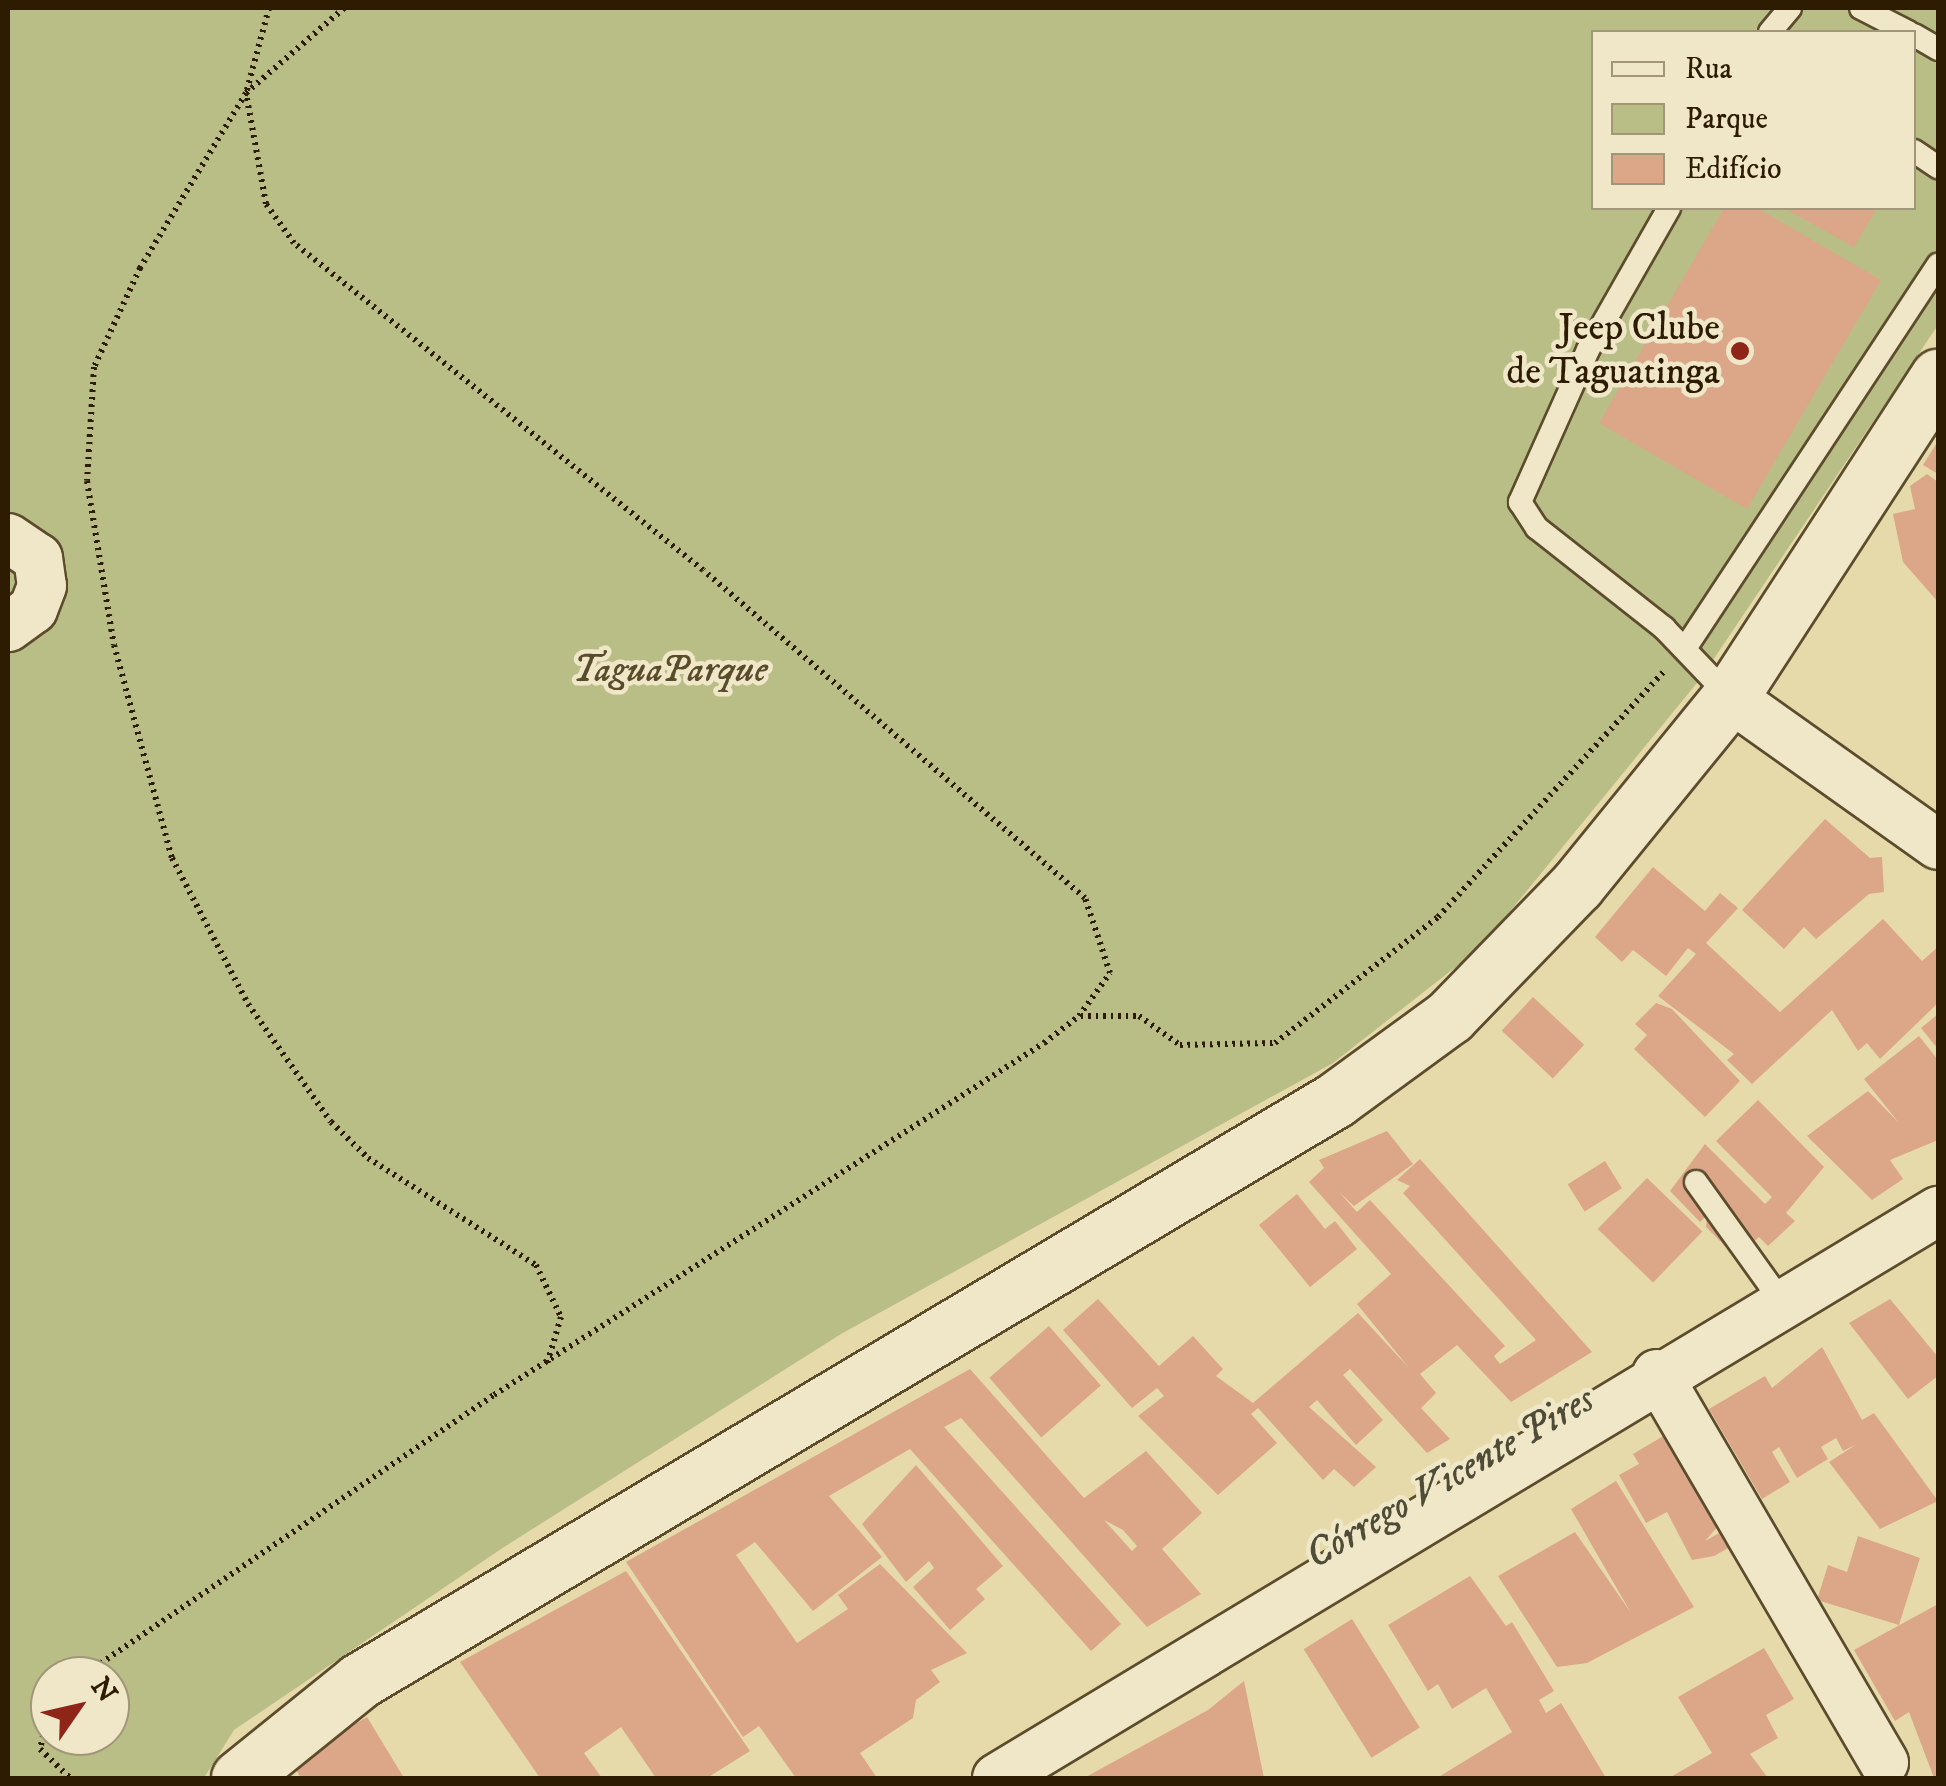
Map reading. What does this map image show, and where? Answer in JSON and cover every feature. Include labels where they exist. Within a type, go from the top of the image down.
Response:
[{"type":"street","points":[[239,1778],[296,1724],[424,1640],[1390,1062],[1510,959],[1730,697],[1938,377]]},
{"type":"street","points":[[8,538],[38,558],[42,586],[33,610],[8,627]]},
{"type":"street","points":[[1730,697],[1938,845]]},
{"type":"street","points":[[997,1778],[1657,1374],[1938,1211]]},
{"type":"street","points":[[1657,1374],[1884,1763]]},
{"type":"lane","points":[[1772,30],[1790,8]]},
{"type":"lane","points":[[1861,8],[1903,30]]},
{"type":"lane","points":[[1916,152],[1938,167]]},
{"type":"lane","points":[[1668,210],[1588,350],[1520,502],[1537,528],[1686,648],[1730,697]]},
{"type":"lane","points":[[1686,648],[1938,265]]},
{"type":"lane","points":[[1696,1182],[1782,1302]]},
{"type":"path","points":[[269,8],[246,94],[140,268],[94,368],[87,481],[114,645],[172,858],[248,1004],[331,1122],[368,1158],[536,1265],[561,1316],[548,1364]]},
{"type":"path","points":[[246,94],[344,8]]},
{"type":"path","points":[[112,1656],[548,1364],[1080,1016],[1110,973],[1085,898],[703,570],[320,271],[266,204],[246,94]]},
{"type":"path","points":[[1080,1016],[1139,1016],[1180,1046],[1276,1043],[1356,988],[1438,916],[1686,648]]},
{"type":"path","points":[[47,1756],[70,1778]]},
{"type":"green space","name":"TaguaParque","points":[[8,8],[1938,8],[1938,325],[1701,678],[1480,948],[1333,1063],[841,1334],[504,1547],[234,1730],[204,1778],[8,1778]]},
{"type":"building","name":"Jeep Clube de Taguatinga","points":[[1723,210],[1760,210],[1881,280],[1747,509],[1599,423]]},
{"type":"building","points":[[1788,210],[1876,210],[1854,247]]},
{"type":"building","points":[[1938,441],[1938,474],[1923,465]]},
{"type":"building","points":[[1927,474],[1938,482],[1938,602],[1903,562],[1893,514],[1915,509],[1910,486]]},
{"type":"building","points":[[1825,819],[1870,858],[1882,857],[1884,892],[1869,894],[1816,939],[1804,927],[1784,949],[1742,910]]},
{"type":"building","points":[[1653,867],[1705,911],[1720,893],[1738,908],[1706,943],[1780,1012],[1883,919],[1922,961],[1938,947],[1938,1003],[1880,1059],[1867,1043],[1858,1051],[1832,1010],[1752,1084],[1727,1060],[1734,1054],[1658,996],[1696,954],[1688,948],[1666,976],[1633,950],[1622,962],[1595,937]]},
{"type":"building","points":[[1533,997],[1584,1045],[1553,1078],[1502,1031]]},
{"type":"building","points":[[1656,1003],[1672,1009],[1740,1081],[1705,1117],[1634,1049],[1647,1035],[1635,1024]]},
{"type":"building","points":[[1938,1014],[1938,1049],[1921,1028]]},
{"type":"building","points":[[1919,1036],[1938,1060],[1938,1140],[1890,1160],[1903,1179],[1872,1200],[1807,1136],[1868,1091],[1899,1123],[1864,1079]]},
{"type":"building","points":[[1758,1100],[1824,1167],[1786,1213],[1795,1221],[1768,1246],[1759,1237],[1737,1258],[1706,1227],[1707,1215],[1700,1222],[1670,1191],[1705,1144],[1765,1204],[1772,1197],[1716,1141]]},
{"type":"building","points":[[1387,1131],[1413,1164],[1354,1206],[1339,1192],[1357,1212],[1370,1200],[1505,1346],[1494,1356],[1500,1364],[1536,1340],[1403,1193],[1410,1186],[1397,1180],[1420,1159],[1592,1352],[1511,1402],[1457,1345],[1420,1374],[1436,1393],[1421,1408],[1450,1439],[1427,1453],[1350,1369],[1343,1375],[1383,1420],[1369,1433],[1356,1445],[1317,1400],[1309,1407],[1376,1467],[1354,1487],[1334,1469],[1323,1480],[1258,1408],[1251,1414],[1277,1443],[1218,1495],[1138,1416],[1164,1396],[1157,1388],[1132,1408],[1063,1330],[1098,1299],[1159,1366],[1193,1336],[1223,1369],[1216,1376],[1253,1403],[1358,1313],[1409,1368],[1357,1304],[1391,1274],[1309,1182],[1324,1168],[1319,1160]]},
{"type":"building","points":[[1605,1161],[1622,1188],[1585,1211],[1568,1184]]},
{"type":"building","points":[[1647,1178],[1702,1231],[1653,1283],[1598,1229]]},
{"type":"building","points":[[1297,1194],[1325,1229],[1335,1221],[1357,1249],[1310,1287],[1259,1225]]},
{"type":"building","points":[[1890,1299],[1938,1357],[1938,1376],[1908,1399],[1849,1323]]},
{"type":"building","points":[[1049,1326],[1101,1386],[1041,1437],[989,1378]]},
{"type":"building","points":[[1822,1347],[1862,1420],[1874,1413],[1938,1501],[1880,1529],[1829,1462],[1857,1444],[1843,1451],[1836,1438],[1821,1447],[1828,1459],[1797,1478],[1779,1447],[1772,1452],[1790,1482],[1762,1499],[1709,1409],[1765,1376],[1772,1388]]},
{"type":"building","points":[[970,1369],[1084,1498],[1146,1451],[1202,1513],[1162,1549],[1201,1594],[1147,1627],[961,1418],[944,1427],[1121,1624],[1091,1651],[910,1449],[829,1496],[882,1557],[813,1611],[755,1542],[736,1555],[797,1643],[848,1609],[838,1595],[880,1564],[967,1653],[931,1670],[940,1682],[916,1700],[913,1718],[860,1753],[877,1778],[796,1778],[759,1726],[743,1737],[626,1562]],"holes":[[[1104,1520],[1123,1530],[1137,1546],[1132,1551]]]},
{"type":"building","points":[[1665,1435],[1718,1526],[1705,1541],[1721,1532],[1730,1547],[1714,1556],[1692,1560],[1667,1512],[1646,1523],[1619,1475],[1639,1464],[1633,1454]]},
{"type":"building","points":[[916,1465],[1003,1566],[976,1589],[985,1599],[950,1630],[913,1587],[934,1568],[929,1561],[906,1582],[862,1524]]},
{"type":"building","points":[[1616,1481],[1694,1607],[1587,1663],[1557,1667],[1498,1576],[1575,1532],[1631,1613],[1571,1509]]},
{"type":"building","points":[[1858,1536],[1920,1558],[1899,1625],[1817,1600],[1828,1565],[1847,1572]]},
{"type":"building","points":[[626,1571],[750,1751],[707,1778],[656,1778],[621,1727],[584,1753],[602,1778],[540,1778],[460,1662]]},
{"type":"building","points":[[1470,1576],[1506,1626],[1512,1622],[1554,1691],[1539,1700],[1546,1713],[1561,1703],[1606,1778],[1437,1778],[1512,1732],[1486,1688],[1452,1709],[1438,1684],[1428,1691],[1388,1625]]},
{"type":"building","points":[[1938,1604],[1938,1778],[1934,1778],[1909,1712],[1895,1721],[1854,1650]]},
{"type":"building","points":[[1352,1619],[1420,1728],[1371,1758],[1304,1649]]},
{"type":"building","points":[[1764,1648],[1794,1699],[1766,1715],[1778,1738],[1750,1754],[1768,1778],[1669,1778],[1712,1753],[1678,1697]]},
{"type":"building","points":[[1244,1681],[1264,1778],[1084,1778],[1208,1710]]},
{"type":"building","points":[[367,1717],[404,1778],[301,1778],[291,1762]]},
{"type":"place","name":"Jeep Clube de Taguatinga","points":[[1740,351]]},
{"type":"water label","name":"Córrego Vicente Pires","points":[[1450,1478]]}]
